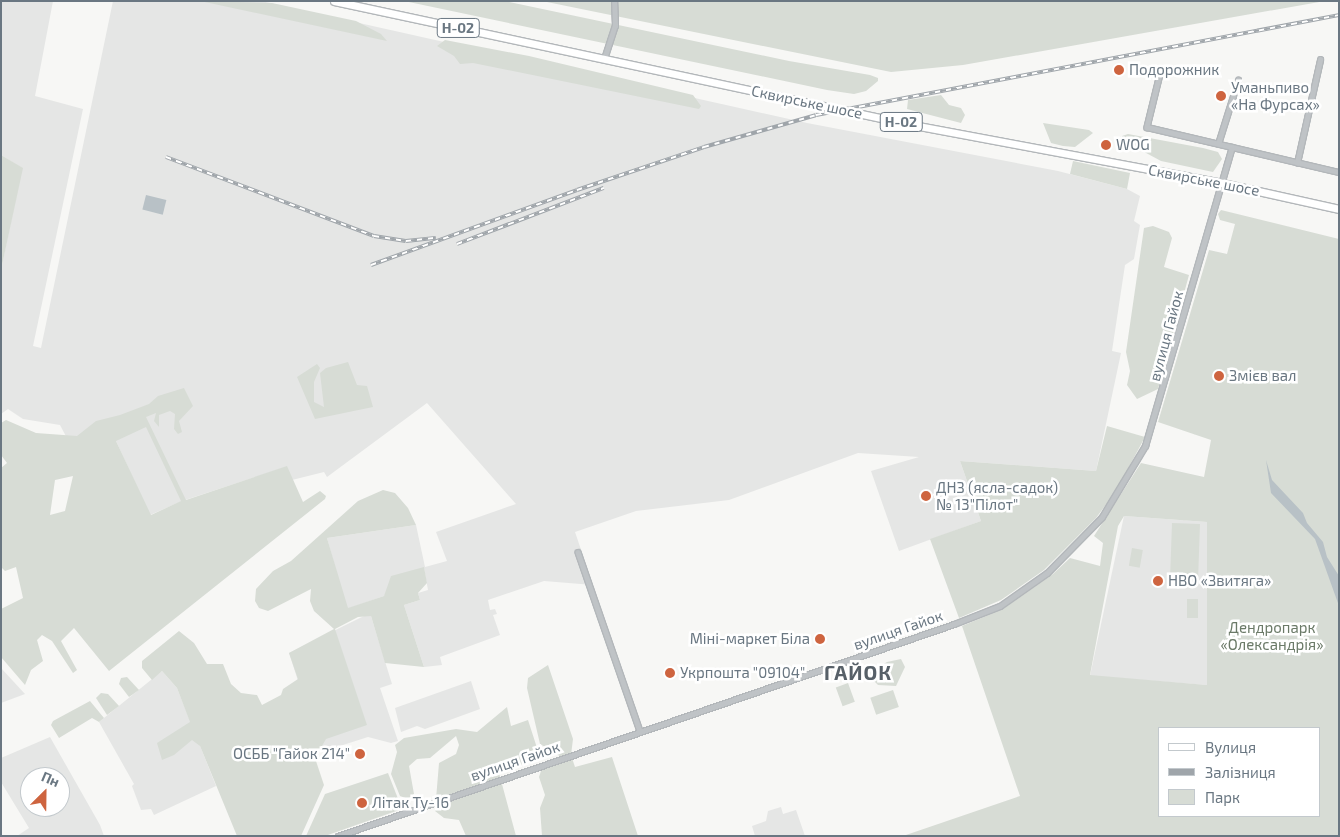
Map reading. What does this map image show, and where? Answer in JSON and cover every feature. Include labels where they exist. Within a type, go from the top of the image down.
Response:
[{"type":"main road","name":"Сквирське шосе","points":[[334,1],[908,124],[1222,183],[1339,209]]},
{"type":"street","points":[[604,59],[615,26],[614,1]]},
{"type":"street","points":[[1297,163],[1320,60]]},
{"type":"street","points":[[1160,74],[1147,127],[1339,172]]},
{"type":"street","points":[[1218,144],[1238,80]]},
{"type":"street","name":"вулиця Гайок","points":[[338,836],[351,834],[1000,606],[1066,556],[1088,534],[1113,502],[1145,446],[1232,147]]},
{"type":"street","points":[[578,552],[640,732]]},
{"type":"shaded area","points":[[1,1],[53,1],[35,96],[83,109],[33,346],[41,348],[113,1],[261,1],[807,123],[1058,171],[1127,189],[1140,196],[1134,221],[1140,225],[1134,259],[1125,265],[1112,351],[1121,353],[1096,471],[960,461],[981,521],[899,551],[871,471],[919,457],[858,453],[729,500],[636,511],[575,532],[593,585],[544,581],[488,600],[490,610],[495,609],[497,614],[493,615],[500,635],[440,657],[442,665],[424,667],[404,605],[420,600],[418,593],[428,590],[424,568],[384,596],[347,609],[327,538],[416,525],[425,567],[447,561],[436,532],[516,504],[427,403],[327,477],[324,472],[292,480],[286,467],[182,501],[150,515],[116,441],[78,459],[60,425],[23,419],[8,409],[1,414],[1,270],[22,168],[1,155]]},
{"type":"shaded area","points":[[146,195],[166,200],[163,215],[142,210]]},
{"type":"shaded area","points":[[1266,460],[1272,480],[1303,513],[1307,523],[1323,542],[1327,557],[1339,576],[1339,606],[1315,539],[1271,493]]},
{"type":"shaded area","name":"НВО «Звитяга»","points":[[1124,516],[1207,522],[1207,685],[1090,676]]},
{"type":"shaded area","points":[[370,613],[392,684],[380,688],[398,741],[391,743],[368,737],[321,752],[289,653]]},
{"type":"shaded area","points":[[1,668],[25,694],[1,703]]},
{"type":"shaded area","points":[[162,671],[177,688],[216,786],[154,815],[151,809],[141,810],[132,786],[134,784],[99,722]]},
{"type":"shaded area","points":[[471,681],[480,709],[425,729],[417,726],[401,732],[395,708]]},
{"type":"shaded area","points":[[50,737],[67,767],[20,767],[20,813],[1,782],[1,758]]},
{"type":"shaded area","points":[[70,772],[100,825],[104,836],[17,836],[29,828],[22,817],[70,817]]},
{"type":"shaded area","points":[[781,807],[783,814],[796,810],[805,836],[755,836],[752,826],[766,821],[768,811]]},
{"type":"green space","points":[[200,1],[272,3],[356,21],[381,34],[387,41]]},
{"type":"green space","points":[[404,1],[505,1],[789,61],[870,75],[878,78],[878,81],[866,91],[854,94],[827,90]]},
{"type":"green space","points":[[542,1],[1325,1],[963,65],[891,72]]},
{"type":"green space","points":[[445,40],[529,56],[693,95],[701,106],[699,109],[473,63],[460,64],[454,56],[437,46]]},
{"type":"green space","points":[[941,95],[949,105],[961,108],[965,115],[961,123],[907,109],[908,100]]},
{"type":"green space","points":[[1043,123],[1089,130],[1093,133],[1075,147],[1063,146],[1051,143]]},
{"type":"green space","points":[[1128,134],[1203,148],[1218,152],[1222,159],[1213,172],[1161,161],[1122,140],[1122,136]]},
{"type":"green space","points":[[1,155],[23,168],[1,270]]},
{"type":"green space","points":[[1073,161],[1130,173],[1127,189],[1070,174]]},
{"type":"green space","name":"Дендропарк «Олександрія»","points":[[1221,210],[1339,239],[1339,836],[903,836],[1020,796],[962,626],[1003,609],[1053,574],[1070,558],[1100,566],[1103,543],[1094,536],[1141,463],[1204,477],[1211,440],[1158,422],[1209,250],[1227,254],[1235,224],[1220,220],[1218,214]],"holes":[[[1124,516],[1207,522],[1207,685],[1090,675],[1118,526]]]},
{"type":"green space","points":[[1153,226],[1169,232],[1172,238],[1164,267],[1189,275],[1158,389],[1137,399],[1127,385],[1130,371],[1126,352],[1144,228]]},
{"type":"green space","points":[[348,362],[357,385],[367,386],[373,407],[315,419],[297,377],[317,364],[320,368],[314,382],[314,402],[324,407],[320,373],[326,368]]},
{"type":"green space","points":[[184,388],[193,406],[179,421],[182,432],[178,434],[174,429],[175,414],[170,411],[159,415],[159,427],[154,421],[156,413],[146,417],[186,500],[287,466],[303,502],[320,491],[326,496],[325,499],[109,671],[74,628],[61,641],[77,670],[73,673],[52,641],[42,635],[37,640],[43,661],[31,670],[25,685],[1,657],[1,609],[23,598],[16,567],[5,571],[1,567],[1,468],[7,463],[1,455],[1,423],[6,420],[36,433],[77,436],[96,421],[120,415],[149,404],[158,396]],"holes":[[[146,427],[181,501],[151,515],[116,441]],[[73,476],[65,511],[50,515],[55,480]]]},
{"type":"green space","points":[[1107,426],[1145,437],[1116,491],[1096,518],[1044,570],[1001,600],[959,618],[930,539],[981,521],[960,461],[1096,471]]},
{"type":"green space","points":[[383,490],[395,493],[408,508],[416,525],[327,538],[348,608],[384,596],[391,576],[424,567],[427,583],[418,593],[420,600],[404,605],[424,667],[385,663],[371,616],[358,617],[335,629],[367,725],[326,739],[315,758],[324,785],[301,836],[237,836],[200,746],[192,740],[174,755],[162,760],[157,743],[190,722],[177,688],[162,671],[152,680],[142,668],[142,661],[179,631],[194,643],[207,664],[223,664],[231,684],[241,693],[257,695],[262,705],[281,695],[283,689],[298,679],[289,653],[334,629],[314,611],[310,601],[311,589],[268,611],[259,608],[255,601],[256,589],[273,571],[291,561],[358,501]]},
{"type":"green space","points":[[1172,523],[1200,524],[1198,580],[1170,579]]},
{"type":"green space","points":[[1132,548],[1143,550],[1140,568],[1129,566]]},
{"type":"green space","points":[[1187,599],[1198,599],[1198,618],[1187,618]]},
{"type":"green space","points":[[901,659],[905,667],[896,686],[878,685],[867,674],[887,662]]},
{"type":"green space","points":[[548,665],[573,739],[571,755],[575,767],[612,757],[638,836],[542,836],[540,808],[545,795],[539,777],[543,765],[563,758],[540,744],[527,688],[528,678]]},
{"type":"green space","points":[[127,677],[139,690],[129,697],[119,684],[121,678]]},
{"type":"green space","points":[[848,683],[855,702],[843,706],[836,687]]},
{"type":"green space","points":[[893,690],[899,707],[876,715],[870,698]]},
{"type":"green space","points":[[101,693],[108,694],[119,706],[107,715],[96,698]]},
{"type":"green space","points":[[90,701],[104,718],[99,722],[92,718],[59,738],[51,725],[53,721]]},
{"type":"green space","points":[[507,707],[511,726],[528,720],[539,754],[523,759],[521,766],[499,773],[516,836],[466,836],[459,820],[444,818],[435,811],[439,763],[456,754],[459,745],[456,736],[430,758],[417,759],[409,766],[414,794],[408,799],[400,796],[391,774],[397,752],[395,745],[404,738],[456,729],[477,732]]},
{"type":"green space","points":[[388,773],[402,809],[325,836],[306,836],[325,794]]},
{"type":"railway","points":[[371,265],[577,190],[704,147],[816,115],[1339,15]]},
{"type":"railway","points":[[166,157],[374,236],[406,241],[436,238]]},
{"type":"railway","points":[[457,244],[604,188]]},
{"type":"place","name":"Подорожник","points":[[1119,70]]},
{"type":"place","name":"Уманьпиво «На Фурсах»","points":[[1221,96]]},
{"type":"place","name":"WOG","points":[[1106,145]]},
{"type":"place","name":"Змієв вал","points":[[1219,376]]},
{"type":"place","name":"ДНЗ (ясла-садок) № 13\"Пілот\"","points":[[926,496]]},
{"type":"place","name":"НВО «Звитяга»","points":[[1158,581]]},
{"type":"place","name":"Міні-маркет Біла","points":[[820,639]]},
{"type":"place","name":"Укрпошта \"09104\"","points":[[670,673]]},
{"type":"place","name":"ОСББ \"Гайок 214\"","points":[[360,754]]},
{"type":"place","name":"Літак Ту-16","points":[[362,803]]},
{"type":"district","name":"ГАЙОК","points":[[858,672]]}]
